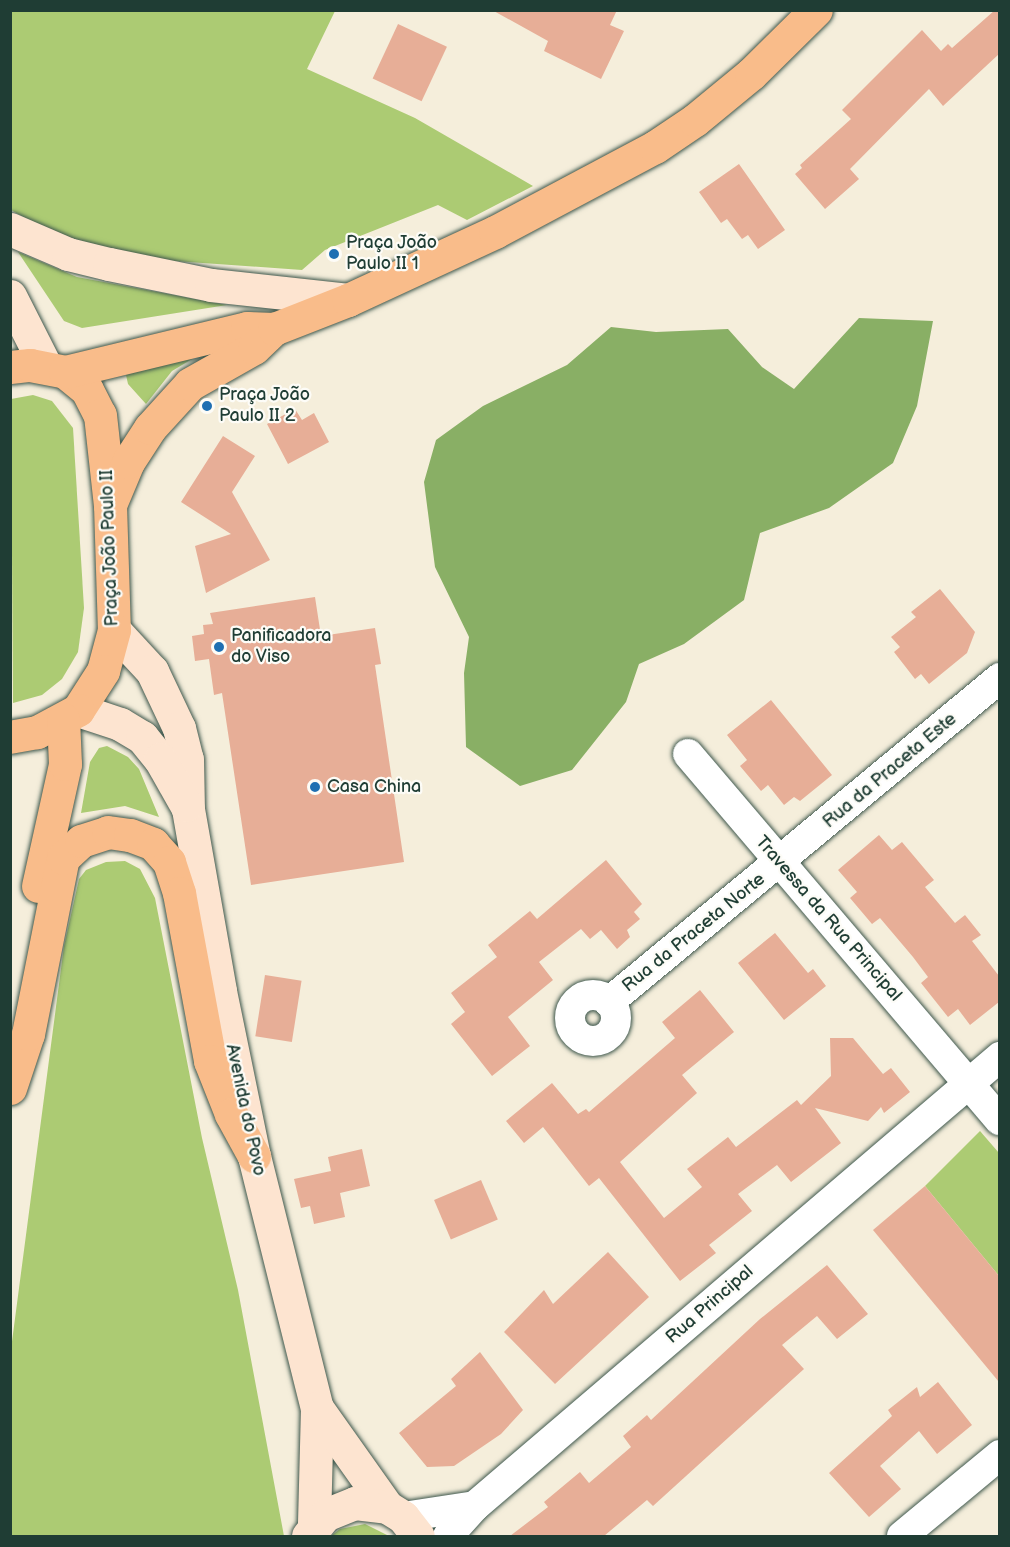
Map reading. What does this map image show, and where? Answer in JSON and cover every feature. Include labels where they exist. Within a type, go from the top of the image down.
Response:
[{"type":"main road","points":[[110,505],[128,462],[168,405],[190,384],[254,348],[274,329],[348,300],[495,232],[655,147],[695,120],[751,74],[816,10]]},
{"type":"main road","points":[[10,367],[56,370],[247,328],[274,329]]},
{"type":"main road","name":"Praça João Paulo II","points":[[56,370],[87,390],[100,415],[110,505],[114,630],[103,671],[71,715]]},
{"type":"main road","points":[[10,737],[37,732],[71,715]]},
{"type":"main road","points":[[10,1048],[40,874],[65,764],[71,715]]},
{"type":"main road","points":[[10,1088],[28,1034],[63,858],[81,841],[108,832],[130,835],[153,844],[169,862],[179,893],[210,1061],[231,1114],[254,1156]]},
{"type":"street","points":[[10,229],[68,254],[109,264],[211,285],[348,300]]},
{"type":"street","points":[[10,296],[56,370]]},
{"type":"street","name":"Avenida do Povo","points":[[114,630],[152,671],[179,728],[187,759],[188,809],[219,991],[254,1156],[317,1408],[311,1531]]},
{"type":"street","name":"Rua da Praceta Este","points":[[780,863],[999,678]]},
{"type":"street","name":"Avenida do Povo","points":[[71,715],[120,724],[142,737],[160,759],[188,809]]},
{"type":"street","name":"Travessa da Rua Principal","points":[[688,754],[999,1120]]},
{"type":"street","name":"Rua da Praceta Norte","points":[[609,1002],[780,863]]},
{"type":"street","name":"Rua Principal","points":[[448,1536],[475,1506],[999,1057]]},
{"type":"street","name":"Avenida do Povo","points":[[317,1408],[403,1520]]},
{"type":"street","points":[[902,1536],[999,1455]]},
{"type":"street","name":"Avenida do Povo","points":[[311,1531],[325,1515],[347,1505],[371,1503],[403,1520]]},
{"type":"street","points":[[403,1520],[475,1506]]},
{"type":"green space","points":[[11,10],[335,11],[307,69],[415,118],[533,186],[467,220],[438,205],[325,250],[302,270],[146,259],[50,232],[11,210]]},
{"type":"green space","points":[[18,252],[77,277],[227,305],[82,328],[64,321]]},
{"type":"green space","points":[[859,318],[933,321],[917,406],[893,463],[829,508],[760,533],[744,600],[684,644],[639,664],[626,702],[572,770],[520,786],[466,747],[464,673],[469,637],[435,567],[424,482],[436,440],[483,406],[567,365],[611,327],[656,332],[728,329],[762,367],[794,389]]},
{"type":"green space","points":[[187,353],[192,359],[172,371],[146,404],[128,384],[126,375]]},
{"type":"green space","points":[[33,395],[52,401],[73,428],[84,608],[78,652],[62,679],[42,695],[13,703],[11,399]]},
{"type":"green space","points":[[107,746],[128,757],[139,769],[159,817],[125,806],[81,813],[90,762],[99,748]]},
{"type":"green space","points":[[125,861],[140,869],[155,898],[202,1138],[238,1290],[284,1536],[11,1536],[11,1349],[64,946],[79,879],[86,870],[106,862]]},
{"type":"green space","points":[[980,1131],[999,1153],[999,1276],[925,1186]]},
{"type":"green space","points":[[365,1524],[389,1536],[331,1536],[340,1529]]},
{"type":"building","points":[[492,10],[617,10],[610,25],[624,31],[601,79],[544,51],[548,41]]},
{"type":"building","points":[[995,10],[999,10],[999,54],[943,106],[929,89],[850,169],[859,179],[825,209],[795,174],[802,168],[800,165],[851,119],[842,110],[922,30],[941,51],[948,44],[952,48]]},
{"type":"building","points":[[398,24],[447,47],[422,101],[373,78]]},
{"type":"building","points":[[739,164],[785,230],[758,249],[748,235],[742,239],[727,219],[721,223],[699,192]]},
{"type":"building","points":[[295,409],[302,420],[314,413],[329,442],[288,464],[267,424]]},
{"type":"building","points":[[223,436],[255,456],[232,492],[270,560],[206,593],[195,546],[231,534],[181,502]]},
{"type":"building","points":[[940,589],[975,632],[967,653],[929,684],[921,674],[915,679],[894,652],[900,647],[891,637],[916,617],[911,612]]},
{"type":"building","name":"Casa China","points":[[315,597],[321,636],[375,628],[381,664],[375,665],[404,862],[251,885],[222,693],[214,695],[209,659],[195,661],[192,636],[204,634],[203,625],[213,624],[210,613]]},
{"type":"building","points":[[771,700],[832,775],[800,801],[794,797],[784,805],[768,785],[761,791],[740,766],[747,760],[727,735]]},
{"type":"building","points":[[879,835],[892,850],[902,842],[934,880],[925,887],[955,923],[965,915],[981,935],[972,941],[999,976],[999,1002],[970,1025],[958,1009],[948,1017],[921,983],[928,977],[913,957],[880,918],[872,924],[850,898],[857,892],[838,870]]},
{"type":"building","points":[[606,860],[642,904],[634,912],[640,919],[627,930],[630,937],[617,949],[601,930],[590,939],[581,929],[539,962],[553,980],[508,1017],[530,1046],[492,1076],[451,1024],[465,1012],[451,993],[497,957],[488,945],[530,911],[537,919]]},
{"type":"building","points":[[775,933],[808,973],[813,969],[826,986],[784,1020],[738,963]]},
{"type":"building","points":[[265,975],[302,981],[292,1042],[255,1036]]},
{"type":"building","points":[[700,990],[734,1032],[682,1075],[697,1093],[620,1162],[664,1218],[702,1187],[687,1169],[728,1137],[736,1147],[797,1100],[801,1105],[831,1076],[830,1038],[853,1038],[883,1074],[891,1068],[910,1092],[884,1113],[881,1107],[868,1121],[815,1108],[841,1143],[791,1182],[777,1165],[738,1194],[752,1211],[709,1245],[716,1253],[680,1281],[599,1178],[589,1186],[543,1127],[524,1143],[506,1121],[552,1083],[578,1114],[586,1109],[589,1112],[675,1038],[662,1022]]},
{"type":"building","points":[[362,1149],[370,1186],[340,1193],[345,1217],[314,1224],[310,1206],[301,1208],[294,1179],[331,1171],[328,1157]]},
{"type":"building","points":[[481,1180],[498,1220],[451,1240],[434,1200]]},
{"type":"building","points":[[925,1186],[999,1276],[999,1382],[873,1230]]},
{"type":"building","points":[[608,1252],[649,1297],[555,1384],[504,1332],[544,1290],[553,1304]]},
{"type":"building","points":[[827,1265],[868,1314],[837,1339],[817,1316],[782,1345],[804,1369],[653,1506],[647,1500],[604,1536],[510,1536],[548,1507],[544,1502],[580,1472],[589,1483],[631,1447],[623,1436],[647,1415],[651,1420],[760,1319]]},
{"type":"building","points":[[480,1352],[523,1410],[501,1434],[454,1466],[427,1467],[399,1433],[456,1386],[451,1379]]},
{"type":"building","points":[[938,1382],[972,1425],[937,1454],[919,1431],[880,1466],[901,1489],[869,1517],[829,1473],[892,1416],[888,1410],[917,1387],[920,1397]]},
{"type":"place","name":"Praça João Paulo II 1","points":[[334,254]]},
{"type":"place","name":"Praça João Paulo II 2","points":[[207,406]]},
{"type":"place","name":"Panificadora do Viso","points":[[219,647]]},
{"type":"place","name":"Casa China","points":[[315,787]]}]
